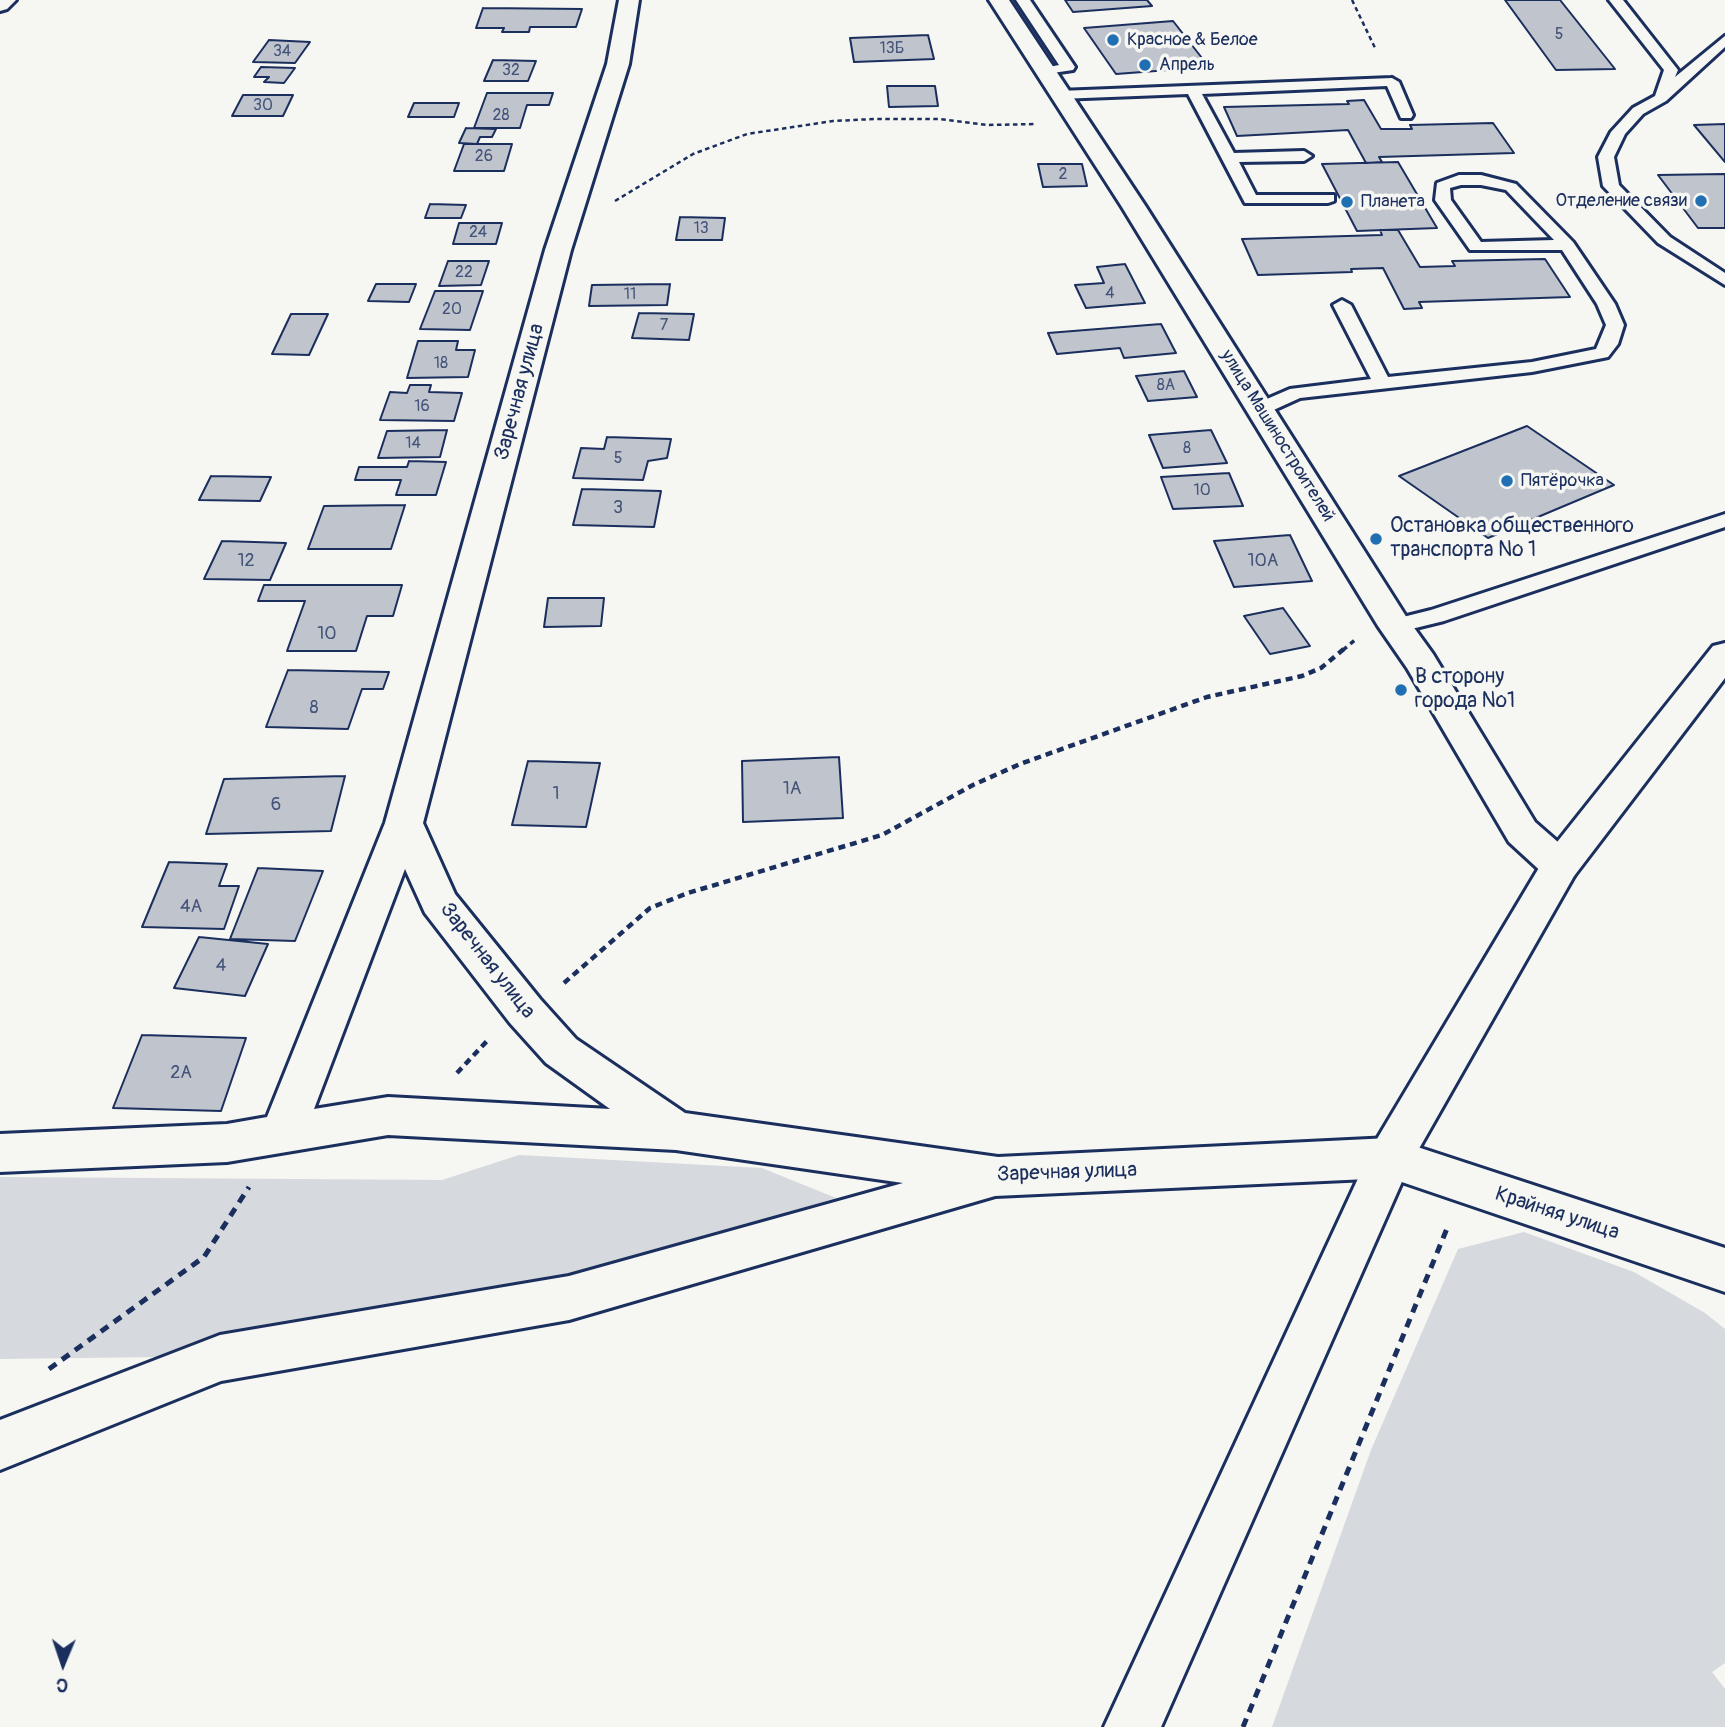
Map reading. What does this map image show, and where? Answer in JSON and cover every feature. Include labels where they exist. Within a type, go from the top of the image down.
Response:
[{"type":"street","points":[[0,5],[6,0]]},
{"type":"street","name":"Заречная улица","points":[[629,0],[618,64],[558,250],[404,823],[439,902],[525,1011],[561,1051],[676,1131],[998,1177],[1390,1158]]},
{"type":"street","name":"улица Машиностроителей","points":[[999,0],[1051,84],[1134,207],[1395,626],[1421,662],[1522,832],[1560,866]]},
{"type":"street","points":[[1132,1727],[1390,1158],[1560,866],[1597,815],[1725,654]]},
{"type":"street","points":[[283,1133],[404,823]]},
{"type":"street","points":[[0,1153],[227,1143],[400,1116],[676,1131]]},
{"type":"street","name":"Крайняя улица","points":[[1390,1158],[1725,1270]]},
{"type":"street","points":[[0,1445],[220,1358],[569,1298],[998,1177]]},
{"type":"lane","points":[[1023,0],[1068,66],[1051,84]]},
{"type":"lane","points":[[1616,0],[1671,70],[1661,98]]},
{"type":"lane","points":[[1725,40],[1661,98],[1638,111],[1618,132],[1606,157],[1611,186],[1664,240],[1725,280]]},
{"type":"lane","points":[[1051,84],[1193,90],[1392,82],[1406,115]]},
{"type":"lane","points":[[1193,90],[1251,200],[1328,198]]},
{"type":"lane","points":[[1228,158],[1304,156]]},
{"type":"lane","points":[[1260,409],[1296,393],[1532,368],[1602,353],[1615,325],[1595,285],[1567,245],[1525,198],[1511,187],[1481,180],[1459,180],[1442,186],[1443,200],[1476,247],[1567,245]]},
{"type":"lane","points":[[1342,305],[1382,384]]},
{"type":"lane","points":[[1395,626],[1725,520]]},
{"type":"path","points":[[1352,0],[1392,82]]},
{"type":"path","points":[[558,250],[589,215],[649,183],[693,154],[747,134],[833,121],[874,119],[939,119],[987,125],[1038,124]]},
{"type":"path","points":[[400,1116],[443,1088],[488,1039],[650,908],[688,893],[882,835],[973,785],[1020,764],[1207,697],[1301,676],[1321,668],[1351,642],[1395,626]]},
{"type":"path","points":[[46,1373],[53,1363],[204,1257],[283,1133]]},
{"type":"path","points":[[1243,1727],[1465,1183]]},
{"type":"shaded area","points":[[519,1155],[762,1168],[836,1198],[577,1276],[161,1357],[0,1359],[0,1177],[442,1180]]},
{"type":"shaded area","points":[[1524,1232],[1634,1272],[1705,1313],[1725,1329],[1725,1663],[1712,1672],[1725,1689],[1725,1727],[1272,1727],[1371,1450],[1458,1249]]},
{"type":"building","points":[[1065,0],[1147,0],[1152,6],[1073,12]]},
{"type":"building","points":[[1505,0],[1560,0],[1615,69],[1556,70]]},
{"type":"building","points":[[483,8],[582,9],[576,27],[530,27],[529,32],[502,32],[504,28],[476,28]]},
{"type":"building","points":[[1173,21],[1209,67],[1116,74],[1084,28]]},
{"type":"building","points":[[928,35],[934,59],[854,62],[850,38]]},
{"type":"building","points":[[269,40],[310,42],[295,63],[253,62]]},
{"type":"building","points":[[493,60],[536,61],[528,81],[484,81]]},
{"type":"building","points":[[261,67],[295,68],[284,83],[264,82],[269,77],[254,77]]},
{"type":"building","points":[[887,86],[935,86],[938,106],[889,107]]},
{"type":"building","points":[[487,93],[553,93],[549,105],[527,105],[520,128],[474,128]]},
{"type":"building","points":[[243,95],[293,95],[283,116],[232,116]]},
{"type":"building","points":[[1364,100],[1381,129],[1412,129],[1410,125],[1493,123],[1514,153],[1379,157],[1382,162],[1366,163],[1348,130],[1237,136],[1224,107],[1349,104],[1347,101]]},
{"type":"building","points":[[414,103],[459,103],[454,117],[408,117]]},
{"type":"building","name":"Отделение связи","points":[[1725,124],[1725,162],[1694,125]]},
{"type":"building","points":[[466,128],[496,129],[492,137],[480,137],[477,144],[459,143]]},
{"type":"building","points":[[464,144],[512,144],[504,171],[454,171]]},
{"type":"building","points":[[1398,162],[1437,228],[1357,231],[1322,164]]},
{"type":"building","points":[[1038,164],[1082,164],[1087,186],[1043,187]]},
{"type":"building","name":"Отделение связи","points":[[1725,174],[1725,228],[1698,228],[1658,175]]},
{"type":"building","points":[[430,204],[466,205],[461,218],[425,218]]},
{"type":"building","points":[[680,217],[725,218],[722,240],[676,240]]},
{"type":"building","points":[[459,223],[502,223],[496,244],[453,244]]},
{"type":"building","points":[[1380,230],[1398,230],[1420,267],[1455,266],[1452,261],[1545,259],[1570,297],[1419,302],[1422,308],[1404,309],[1383,268],[1351,269],[1352,272],[1258,275],[1242,239],[1382,235]]},
{"type":"building","points":[[448,261],[489,261],[481,285],[439,286]]},
{"type":"building","points":[[1125,264],[1145,303],[1086,308],[1075,285],[1104,283],[1097,267]]},
{"type":"building","points":[[376,284],[416,284],[409,302],[368,301]]},
{"type":"building","points":[[670,284],[667,305],[589,306],[592,285]]},
{"type":"building","points":[[435,291],[483,291],[470,330],[420,329]]},
{"type":"building","points":[[639,313],[694,314],[689,340],[632,338]]},
{"type":"building","points":[[291,314],[328,314],[309,355],[272,354]]},
{"type":"building","points":[[1161,324],[1176,353],[1124,358],[1120,348],[1057,354],[1048,333]]},
{"type":"building","points":[[418,341],[458,341],[456,350],[475,350],[468,377],[407,378]]},
{"type":"building","points":[[1184,371],[1197,397],[1148,401],[1136,376]]},
{"type":"building","points":[[410,385],[431,385],[429,392],[462,393],[454,421],[380,420],[390,392],[407,393]]},
{"type":"building","name":"Пятёрочка","points":[[1527,426],[1614,485],[1488,538],[1399,476]]},
{"type":"building","points":[[447,430],[440,457],[378,458],[387,431]]},
{"type":"building","points":[[1211,430],[1227,463],[1163,468],[1149,435]]},
{"type":"building","points":[[607,437],[671,439],[667,458],[648,461],[643,480],[573,478],[581,448],[604,449]]},
{"type":"building","points":[[409,461],[446,462],[436,495],[396,495],[401,480],[355,480],[359,467],[407,467]]},
{"type":"building","points":[[1229,473],[1243,506],[1173,509],[1161,477]]},
{"type":"building","points":[[211,476],[271,477],[260,501],[199,500]]},
{"type":"building","points":[[582,489],[661,491],[654,527],[573,525]]},
{"type":"building","points":[[405,505],[391,549],[308,549],[324,506]]},
{"type":"building","points":[[1290,535],[1312,581],[1234,587],[1214,541]]},
{"type":"building","points":[[222,541],[286,543],[270,580],[204,579]]},
{"type":"building","points":[[264,585],[402,585],[393,616],[367,616],[356,651],[287,651],[305,601],[258,601]]},
{"type":"building","points":[[548,598],[604,598],[601,626],[544,627]]},
{"type":"building","points":[[1283,608],[1310,646],[1270,654],[1244,616]]},
{"type":"building","points":[[288,670],[389,672],[383,689],[362,689],[348,729],[266,727]]},
{"type":"building","points":[[839,757],[843,818],[743,822],[742,761]]},
{"type":"building","points":[[528,761],[600,763],[586,827],[512,825]]},
{"type":"building","points":[[345,776],[331,831],[206,834],[224,779]]},
{"type":"building","points":[[169,862],[227,864],[219,886],[239,886],[224,929],[142,927]]},
{"type":"building","points":[[258,868],[323,871],[295,941],[230,939]]},
{"type":"building","points":[[199,937],[268,944],[245,996],[174,988]]},
{"type":"building","points":[[142,1035],[246,1038],[221,1111],[113,1108]]},
{"type":"place","name":"Красное & Белое","points":[[1113,40]]},
{"type":"place","name":"Апрель","points":[[1145,65]]},
{"type":"place","name":"Отделение связи","points":[[1701,201]]},
{"type":"place","name":"Планета","points":[[1347,202]]},
{"type":"place","name":"Пятёрочка","points":[[1507,481]]},
{"type":"place","name":"Остановка общественного транспорта № 1","points":[[1376,539]]},
{"type":"place","name":"В сторону города №1","points":[[1401,690]]}]
